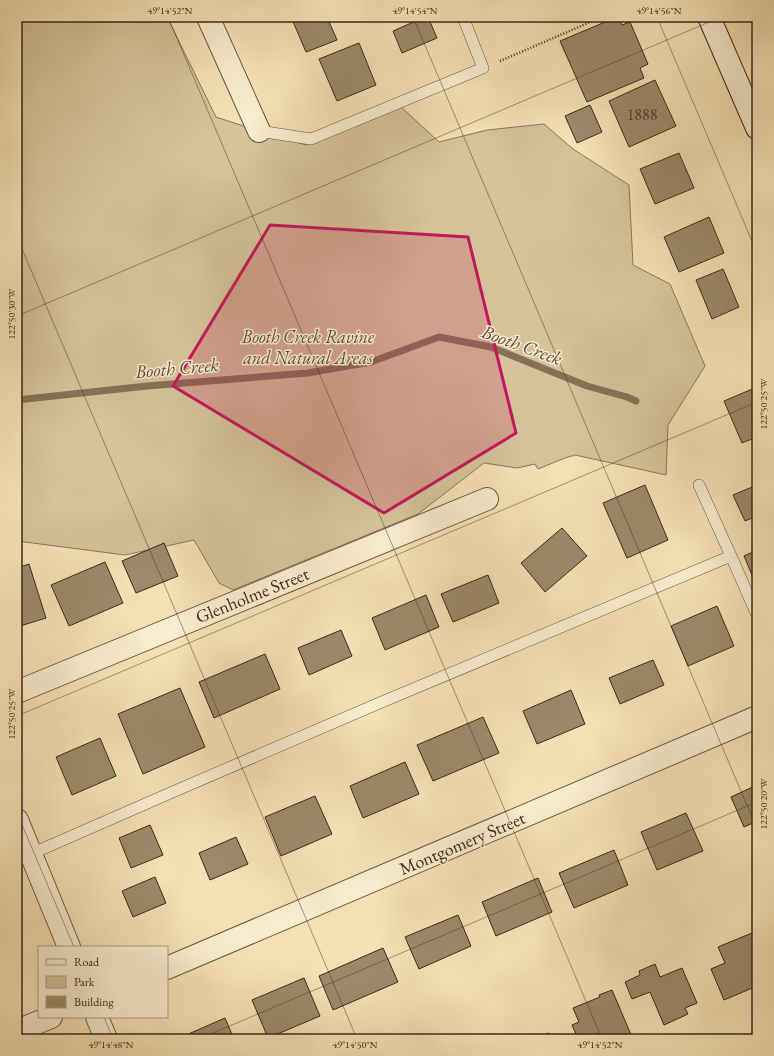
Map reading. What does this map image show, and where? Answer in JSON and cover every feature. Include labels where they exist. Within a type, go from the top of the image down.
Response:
[{"type":"street","points":[[208,17],[259,131]]},
{"type":"street","points":[[708,17],[757,128]]},
{"type":"street","name":"Glenholme Street","points":[[17,692],[487,499]]},
{"type":"street","name":"Montgomery Street","points":[[168,968],[757,717]]},
{"type":"street","points":[[17,820],[24,857],[68,946]]},
{"type":"street","points":[[17,1031],[49,1018]]},
{"type":"street","points":[[97,1018],[106,1039]]},
{"type":"lane","points":[[259,131],[310,139],[483,68],[463,17]]},
{"type":"lane","points":[[699,485],[757,615]]},
{"type":"lane","points":[[24,857],[377,704],[731,556]]},
{"type":"path","points":[[483,68],[602,17]]},
{"type":"highlighted area","points":[[270,225],[468,237],[516,433],[384,513],[173,386]]},
{"type":"green space","name":"Booth Creek Ravine and Natural Areas","points":[[17,17],[167,17],[216,117],[306,145],[400,106],[439,142],[487,130],[544,124],[573,149],[629,185],[633,265],[670,284],[705,366],[668,425],[666,475],[575,455],[538,469],[535,464],[517,468],[484,463],[418,514],[233,590],[219,583],[194,540],[125,555],[17,541]]},
{"type":"building","points":[[291,17],[327,17],[337,40],[306,52]]},
{"type":"building","points":[[428,17],[437,38],[402,53],[393,31]]},
{"type":"building","points":[[617,17],[622,25],[630,22],[648,64],[640,68],[644,78],[587,102],[560,41]]},
{"type":"building","points":[[359,43],[376,85],[337,101],[319,59]]},
{"type":"building","points":[[655,80],[676,126],[629,147],[609,101]]},
{"type":"building","points":[[590,105],[602,132],[577,143],[565,116]]},
{"type":"building","points":[[679,153],[694,188],[655,204],[640,169]]},
{"type":"building","points":[[709,217],[724,253],[679,272],[664,237]]},
{"type":"building","points":[[723,269],[739,307],[712,319],[696,280]]},
{"type":"building","points":[[757,387],[757,437],[742,443],[724,401]]},
{"type":"building","points":[[645,485],[668,540],[627,558],[603,503]]},
{"type":"building","points":[[757,485],[757,516],[745,521],[733,495]]},
{"type":"building","points":[[562,528],[587,556],[545,592],[521,563]]},
{"type":"building","points":[[164,543],[178,576],[136,593],[122,561]]},
{"type":"building","points":[[757,550],[757,587],[744,556]]},
{"type":"building","points":[[105,562],[123,603],[69,626],[51,585]]},
{"type":"building","points":[[29,564],[46,618],[17,627],[17,568]]},
{"type":"building","points":[[488,575],[499,603],[453,622],[441,594]]},
{"type":"building","points":[[426,595],[439,627],[385,650],[372,618]]},
{"type":"building","points":[[717,606],[734,646],[688,666],[671,626]]},
{"type":"building","points":[[341,630],[352,656],[309,675],[298,648]]},
{"type":"building","points":[[265,654],[280,689],[214,718],[199,682]]},
{"type":"building","points":[[653,660],[664,685],[620,704],[609,678]]},
{"type":"building","points":[[180,688],[205,747],[143,774],[118,714]]},
{"type":"building","points":[[571,690],[585,724],[537,744],[523,711]]},
{"type":"building","points":[[483,717],[499,753],[433,781],[417,745]]},
{"type":"building","points":[[100,738],[116,776],[72,795],[56,757]]},
{"type":"building","points":[[405,762],[419,794],[363,818],[350,786]]},
{"type":"building","points":[[757,785],[757,821],[744,827],[731,797]]},
{"type":"building","points":[[315,796],[332,834],[281,856],[265,817]]},
{"type":"building","points":[[686,813],[703,851],[657,870],[641,832]]},
{"type":"building","points":[[150,825],[163,855],[131,868],[119,838]]},
{"type":"building","points":[[236,837],[248,864],[210,880],[199,853]]},
{"type":"building","points":[[614,850],[628,885],[574,908],[559,873]]},
{"type":"building","points":[[155,877],[166,903],[133,917],[122,891]]},
{"type":"building","points":[[538,878],[552,912],[496,936],[482,902]]},
{"type":"building","points":[[458,915],[471,946],[419,969],[405,937]]},
{"type":"building","points":[[752,933],[757,944],[757,986],[724,1000],[711,969],[725,963],[718,947]]},
{"type":"building","points":[[383,948],[398,982],[333,1010],[319,976]]},
{"type":"building","points":[[655,964],[660,977],[682,968],[697,1003],[685,1008],[688,1014],[664,1025],[650,992],[632,999],[625,982],[640,975],[639,971]]},
{"type":"building","points":[[304,978],[320,1016],[268,1038],[252,1000]]},
{"type":"building","points":[[612,990],[632,1037],[629,1039],[578,1039],[572,1025],[579,1022],[573,1008],[600,997],[599,995]]},
{"type":"building","points":[[225,1018],[234,1039],[177,1039]]},
{"type":"building","points":[[549,1033],[552,1039],[536,1039]]},
{"type":"waterway","name":"Booth Creek","points":[[17,400],[147,386],[308,373],[371,362],[439,337],[491,347],[587,386],[636,401]]}]
